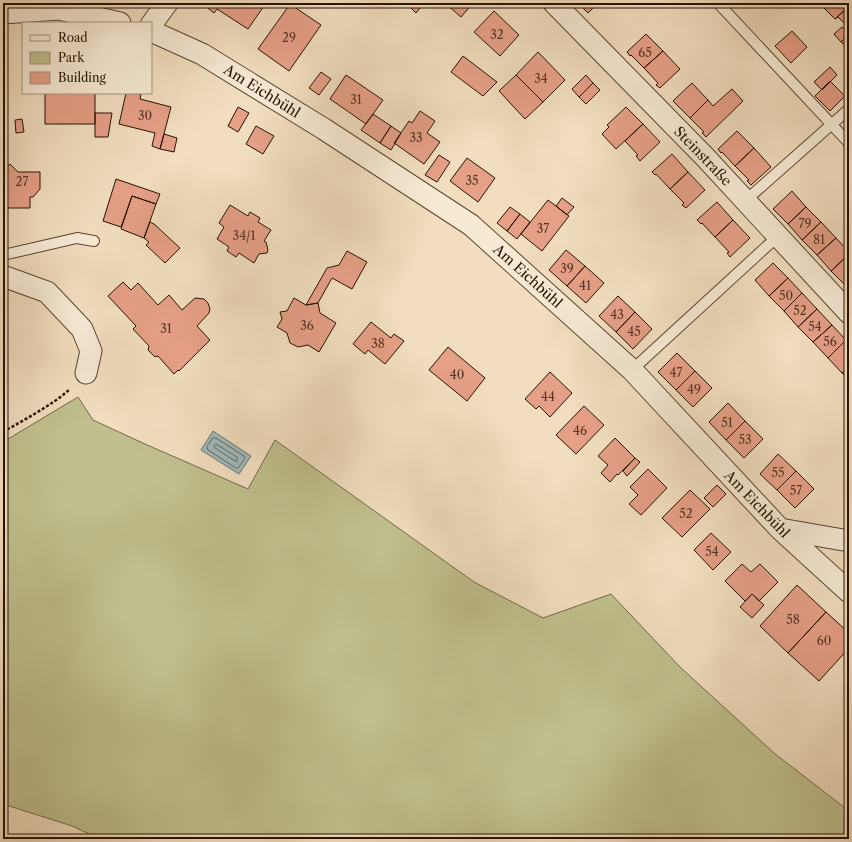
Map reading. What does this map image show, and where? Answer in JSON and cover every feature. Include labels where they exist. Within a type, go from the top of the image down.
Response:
[{"type":"street","points":[[152,24],[167,3]]},
{"type":"street","name":"Steinstraße","points":[[554,3],[699,152],[849,313]]},
{"type":"street","points":[[3,13],[60,9],[116,22]]},
{"type":"street","name":"Am Eichbühl","points":[[152,31],[202,54],[324,129],[471,225],[632,370],[780,529],[849,592]]},
{"type":"street","points":[[3,276],[47,292],[82,329],[91,351],[86,373]]},
{"type":"street","points":[[780,529],[849,540]]},
{"type":"lane","points":[[718,3],[849,143]]},
{"type":"lane","points":[[745,201],[849,109]]},
{"type":"lane","points":[[632,370],[778,236]]},
{"type":"lane","points":[[3,255],[77,238],[94,241]]},
{"type":"path","points":[[3,432],[64,394],[86,373]]},
{"type":"green space","points":[[78,397],[93,420],[248,489],[275,440],[474,582],[543,618],[611,594],[680,667],[774,753],[849,811],[849,839],[100,839],[72,826],[3,804],[3,442]]},
{"type":"water","points":[[213,431],[251,456],[239,474],[201,450]]},
{"type":"building","points":[[205,3],[266,3],[248,29],[217,9],[214,13],[204,5]]},
{"type":"building","points":[[411,3],[424,3],[416,13],[409,6]]},
{"type":"building","points":[[445,3],[473,3],[461,17]]},
{"type":"building","points":[[578,3],[598,3],[588,13]]},
{"type":"building","points":[[849,3],[849,6],[835,19],[820,4]]},
{"type":"building","points":[[290,4],[321,25],[289,71],[258,49]]},
{"type":"building","points":[[849,6],[849,28],[838,17],[835,19]]},
{"type":"building","points":[[494,11],[519,35],[500,56],[474,32]]},
{"type":"building","points":[[842,27],[847,31],[849,29],[849,34],[841,42],[834,34]]},
{"type":"building","points":[[792,31],[807,47],[791,63],[775,46]]},
{"type":"building","points":[[646,34],[663,51],[644,68],[627,52]]},
{"type":"building","points":[[849,34],[849,50],[841,42]]},
{"type":"building","points":[[663,51],[680,69],[660,88],[656,85],[658,83],[644,68]]},
{"type":"building","points":[[538,52],[565,80],[543,102],[516,75]]},
{"type":"building","points":[[463,56],[497,82],[483,96],[451,72]]},
{"type":"building","points":[[830,67],[837,75],[822,90],[814,82]]},
{"type":"building","points":[[321,72],[331,79],[319,95],[309,88]]},
{"type":"building","points":[[346,75],[383,100],[366,124],[330,99]]},
{"type":"building","points":[[516,75],[543,102],[525,119],[499,91]]},
{"type":"building","points":[[586,75],[593,83],[579,97],[572,89]]},
{"type":"building","points":[[830,81],[845,96],[830,111],[815,96]]},
{"type":"building","points":[[593,83],[600,90],[586,104],[579,97]]},
{"type":"building","points":[[692,83],[708,100],[690,118],[673,101]]},
{"type":"building","points":[[732,89],[743,101],[706,137],[702,133],[704,132],[690,118],[708,100],[713,106]]},
{"type":"building","points":[[45,94],[95,94],[95,124],[45,124]]},
{"type":"building","points":[[126,94],[141,94],[140,99],[171,107],[160,149],[152,146],[155,133],[119,124]]},
{"type":"building","points":[[238,107],[249,113],[238,132],[228,126]]},
{"type":"building","points":[[626,107],[643,124],[616,149],[602,134],[609,127],[607,125]]},
{"type":"building","points":[[420,111],[435,121],[427,133],[440,142],[424,164],[394,143],[409,121],[412,123]]},
{"type":"building","points":[[95,113],[112,113],[108,137],[95,137]]},
{"type":"building","points":[[373,114],[391,126],[380,143],[361,130]]},
{"type":"building","points":[[22,119],[24,132],[16,133],[15,120]]},
{"type":"building","points":[[643,124],[660,142],[640,161],[636,156],[638,155],[625,141]]},
{"type":"building","points":[[256,126],[274,136],[263,154],[246,144]]},
{"type":"building","points":[[391,126],[401,133],[391,150],[380,143]]},
{"type":"building","points":[[737,131],[754,148],[735,166],[718,149]]},
{"type":"building","points":[[164,134],[177,138],[174,152],[160,149]]},
{"type":"building","points":[[754,148],[771,167],[751,185],[747,181],[749,180],[735,166]]},
{"type":"building","points":[[672,154],[688,172],[670,189],[656,174],[655,175],[652,172]]},
{"type":"building","points":[[439,155],[450,162],[437,182],[425,175]]},
{"type":"building","points":[[467,158],[495,178],[478,202],[450,181]]},
{"type":"building","points":[[10,164],[18,172],[40,172],[40,189],[33,197],[30,197],[30,208],[3,208],[3,171]]},
{"type":"building","points":[[688,172],[705,190],[686,208],[682,205],[684,203],[670,189]]},
{"type":"building","points":[[116,179],[160,194],[156,204],[132,196],[121,227],[103,221]]},
{"type":"building","points":[[792,191],[806,207],[788,224],[773,209]]},
{"type":"building","points":[[132,196],[156,204],[144,238],[121,229]]},
{"type":"building","points":[[562,198],[574,207],[567,215],[556,206]]},
{"type":"building","points":[[548,200],[569,216],[542,251],[521,234]]},
{"type":"building","points":[[717,202],[733,220],[715,237],[702,223],[701,224],[697,220]]},
{"type":"building","points":[[230,205],[248,216],[250,212],[260,218],[258,222],[271,230],[264,241],[266,242],[268,250],[267,253],[259,254],[254,263],[239,253],[236,257],[227,251],[229,247],[217,239],[224,227],[219,223]]},
{"type":"building","points":[[510,207],[520,214],[507,231],[497,223]]},
{"type":"building","points":[[806,207],[821,222],[802,240],[788,224]]},
{"type":"building","points":[[520,214],[530,222],[517,239],[507,231]]},
{"type":"building","points":[[733,220],[750,238],[730,257],[727,253],[729,252],[715,237]]},
{"type":"building","points":[[150,222],[180,248],[165,263],[146,245],[149,242],[144,238]]},
{"type":"building","points":[[821,222],[836,238],[817,255],[802,240]]},
{"type":"building","points":[[836,238],[849,252],[849,254],[831,271],[817,255]]},
{"type":"building","points":[[566,250],[585,266],[567,286],[549,270]]},
{"type":"building","points":[[347,251],[367,262],[352,289],[332,278],[318,303],[306,305],[327,268],[339,265]]},
{"type":"building","points":[[849,254],[849,283],[846,286],[831,271]]},
{"type":"building","points":[[773,263],[788,278],[769,296],[755,280]]},
{"type":"building","points":[[585,266],[604,283],[586,303],[567,286]]},
{"type":"building","points":[[788,278],[802,293],[784,311],[769,296]]},
{"type":"building","points":[[123,282],[131,290],[138,283],[158,305],[169,295],[182,310],[195,298],[204,299],[208,303],[210,309],[209,313],[197,326],[210,340],[179,371],[178,370],[174,374],[158,356],[155,357],[148,350],[149,346],[133,329],[136,326],[108,296]]},
{"type":"building","points":[[802,293],[817,309],[798,327],[784,311]]},
{"type":"building","points":[[618,296],[635,312],[616,332],[599,316]]},
{"type":"building","points":[[294,298],[306,305],[318,303],[320,313],[336,323],[319,352],[308,345],[298,347],[290,343],[287,333],[277,327],[282,319],[280,312],[287,311]]},
{"type":"building","points":[[817,309],[832,325],[813,342],[798,327]]},
{"type":"building","points":[[635,312],[652,329],[633,349],[616,332]]},
{"type":"building","points":[[371,322],[391,338],[394,334],[404,341],[385,364],[368,350],[365,354],[353,344]]},
{"type":"building","points":[[832,325],[846,340],[828,358],[813,342]]},
{"type":"building","points":[[846,340],[849,343],[849,366],[842,373],[828,358]]},
{"type":"building","points":[[448,347],[485,378],[467,401],[429,370]]},
{"type":"building","points":[[677,353],[695,371],[676,390],[658,372]]},
{"type":"building","points":[[849,366],[849,380],[842,373]]},
{"type":"building","points":[[695,371],[712,388],[693,407],[676,390]]},
{"type":"building","points":[[550,372],[572,393],[550,417],[539,406],[536,409],[525,399]]},
{"type":"building","points":[[728,403],[745,421],[726,440],[709,422]]},
{"type":"building","points":[[584,406],[604,425],[576,454],[556,435]]},
{"type":"building","points":[[745,421],[763,439],[744,458],[726,440]]},
{"type":"building","points":[[615,438],[635,458],[610,482],[601,473],[608,465],[598,456]]},
{"type":"building","points":[[778,454],[796,471],[777,490],[760,474]]},
{"type":"building","points":[[635,458],[640,462],[627,476],[623,471]]},
{"type":"building","points":[[648,469],[667,488],[641,515],[629,504],[638,495],[630,487]]},
{"type":"building","points":[[796,471],[814,489],[795,508],[777,490]]},
{"type":"building","points":[[717,485],[726,494],[713,507],[704,498]]},
{"type":"building","points":[[690,490],[710,509],[682,537],[662,518]]},
{"type":"building","points":[[711,533],[731,552],[713,570],[694,550]]},
{"type":"building","points":[[742,564],[751,572],[760,564],[778,582],[759,601],[752,594],[745,601],[725,581]]},
{"type":"building","points":[[797,585],[826,612],[788,653],[760,626]]},
{"type":"building","points":[[752,594],[764,605],[752,618],[740,607]]},
{"type":"building","points":[[826,612],[849,633],[849,648],[819,681],[788,653]]}]
